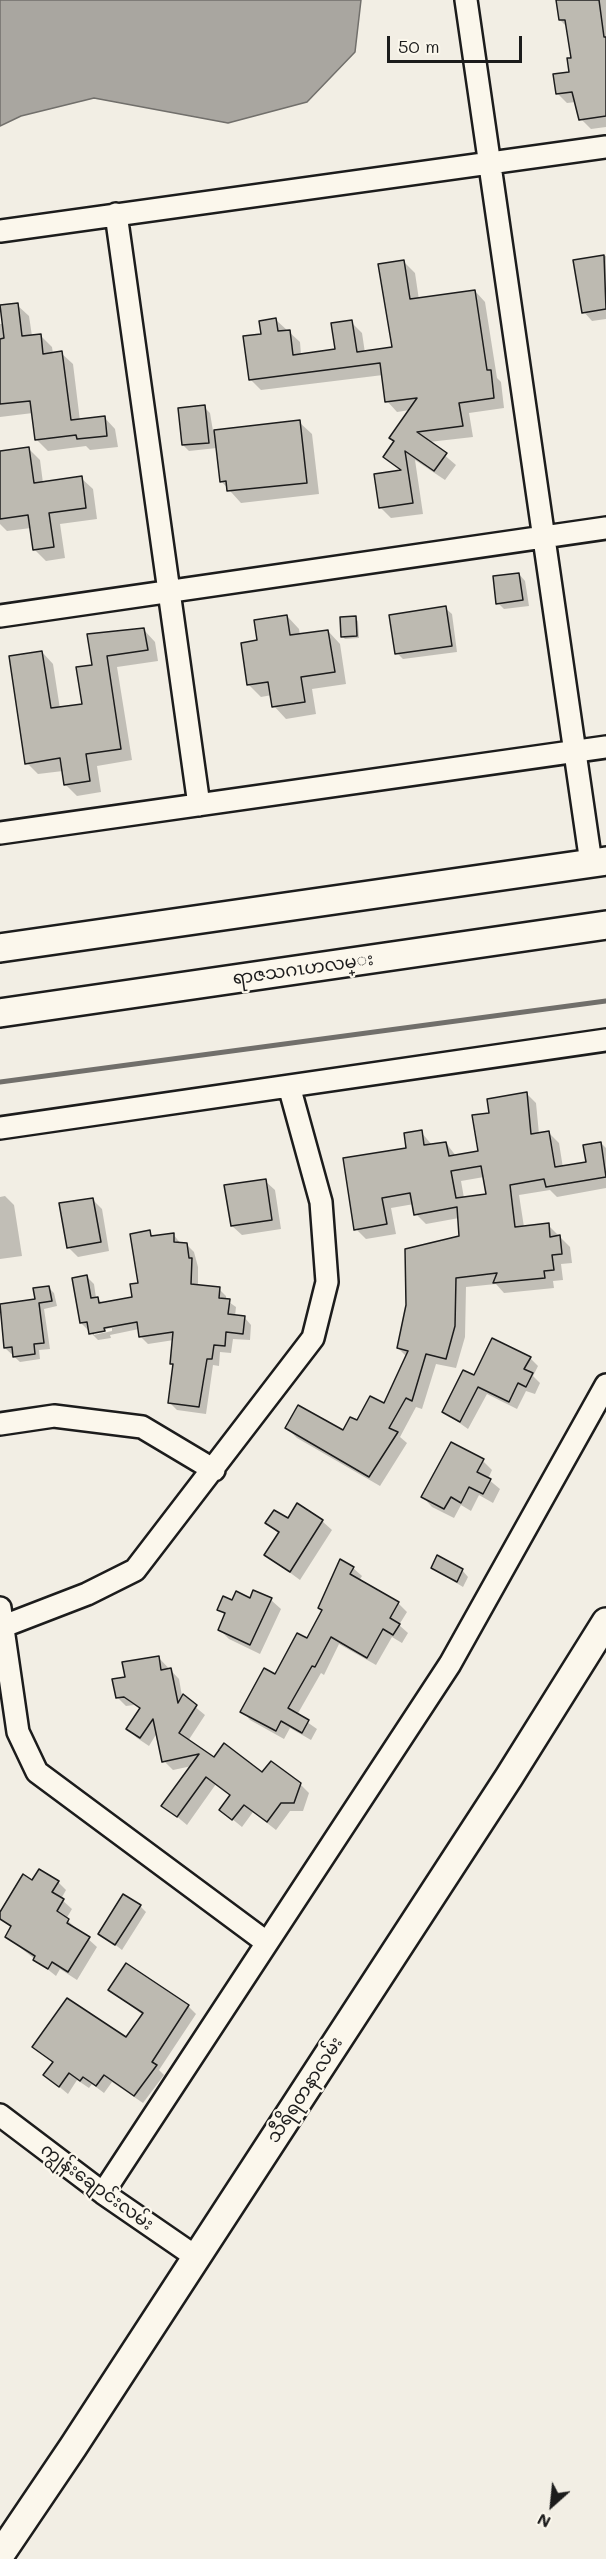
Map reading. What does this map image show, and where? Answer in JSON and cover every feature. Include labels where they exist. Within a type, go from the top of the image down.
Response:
[{"type":"main road","points":[[0,948],[598,862]]},
{"type":"main road","name":"ရာဇသဂၤဟလမ္း","points":[[0,1013],[606,925]]},
{"type":"main road","name":"သီရိရတနာလမ်း","points":[[0,2555],[509,1778],[606,1622]]},
{"type":"street","points":[[466,0],[575,752],[598,862]]},
{"type":"street","points":[[0,231],[606,147]]},
{"type":"street","points":[[116,214],[199,805]]},
{"type":"street","points":[[0,616],[606,528]]},
{"type":"street","points":[[0,833],[606,747]]},
{"type":"street","points":[[0,1128],[606,1040]]},
{"type":"street","points":[[266,1942],[37,1772],[18,1732],[2,1617],[87,1594],[135,1570],[214,1470],[313,1338],[327,1282],[321,1202],[289,1086]]},
{"type":"street","points":[[103,2193],[450,1664],[606,1385]]},
{"type":"street","points":[[0,1424],[54,1416],[142,1427],[214,1470]]},
{"type":"street","name":"ကျွန်းချောင်းလမ်း","points":[[0,2115],[103,2193],[196,2257]]},
{"type":"shaded area","points":[[0,0],[361,0],[355,52],[307,102],[228,123],[94,98],[21,116],[0,126]]},
{"type":"building","points":[[556,0],[599,0],[604,37],[606,37],[606,116],[579,120],[572,92],[556,94],[553,74],[569,72],[567,58],[571,58],[565,20],[559,20]]},
{"type":"building","points":[[604,255],[606,309],[582,313],[573,260]]},
{"type":"building","points":[[404,260],[410,299],[475,290],[487,370],[491,370],[494,398],[459,403],[463,426],[417,432],[447,453],[434,471],[405,451],[413,503],[379,508],[374,474],[401,470],[383,457],[394,441],[389,438],[417,398],[385,402],[380,363],[249,380],[243,336],[261,334],[259,321],[276,318],[278,331],[290,330],[293,355],[335,349],[331,323],[352,320],[357,352],[392,347],[378,264]]},
{"type":"building","points":[[18,303],[22,336],[41,334],[43,354],[62,351],[71,420],[105,416],[107,436],[77,439],[76,435],[35,440],[30,401],[0,404],[0,339],[4,338],[0,305]]},
{"type":"building","points":[[205,405],[209,443],[182,445],[178,408]]},
{"type":"building","points":[[300,420],[307,483],[227,491],[226,481],[220,482],[214,430]]},
{"type":"building","points":[[29,447],[34,483],[82,476],[86,508],[49,513],[54,547],[33,550],[28,515],[0,519],[0,451]]},
{"type":"building","points":[[519,573],[523,600],[496,604],[493,576]]},
{"type":"building","points":[[446,606],[452,646],[395,654],[389,615]]},
{"type":"building","points":[[287,615],[290,635],[328,630],[335,672],[301,677],[305,702],[272,707],[268,682],[247,685],[241,643],[257,640],[254,620]]},
{"type":"building","points":[[356,616],[357,636],[341,637],[340,617]]},
{"type":"building","points":[[144,628],[148,650],[107,656],[121,749],[86,754],[90,781],[64,785],[60,758],[25,764],[9,656],[42,651],[51,708],[82,704],[76,667],[92,665],[87,634]]},
{"type":"building","points":[[527,1092],[531,1134],[549,1131],[555,1167],[586,1162],[583,1145],[601,1142],[606,1177],[546,1187],[544,1179],[510,1185],[515,1227],[549,1223],[550,1237],[560,1235],[562,1254],[552,1255],[554,1270],[544,1271],[545,1278],[493,1283],[497,1273],[456,1278],[455,1326],[446,1359],[426,1354],[412,1401],[406,1398],[389,1428],[398,1432],[369,1477],[285,1428],[298,1405],[343,1430],[350,1417],[357,1420],[370,1396],[384,1403],[408,1351],[397,1348],[406,1305],[405,1249],[459,1236],[457,1207],[414,1215],[410,1193],[382,1198],[387,1224],[354,1230],[343,1158],[406,1148],[404,1133],[422,1130],[424,1145],[446,1142],[449,1156],[478,1151],[472,1115],[489,1113],[487,1099]],"holes":[[[481,1166],[486,1194],[456,1198],[451,1171]]]},
{"type":"building","points":[[266,1179],[272,1220],[231,1226],[224,1185]]},
{"type":"building","points":[[93,1198],[101,1242],[67,1248],[59,1203]]},
{"type":"building","points":[[150,1230],[151,1236],[174,1233],[174,1242],[187,1243],[189,1258],[192,1258],[191,1284],[220,1287],[219,1298],[230,1299],[228,1314],[245,1316],[243,1334],[226,1332],[225,1346],[214,1345],[212,1359],[207,1359],[199,1407],[168,1403],[173,1364],[170,1364],[173,1332],[139,1337],[137,1322],[104,1328],[105,1331],[89,1334],[87,1322],[80,1323],[72,1278],[87,1275],[91,1298],[98,1297],[99,1303],[132,1297],[130,1284],[138,1283],[130,1234]]},
{"type":"building","points":[[49,1286],[52,1301],[39,1303],[44,1343],[34,1344],[35,1354],[13,1357],[12,1347],[4,1348],[0,1304],[35,1299],[33,1288]]},
{"type":"building","points":[[492,1338],[531,1357],[524,1369],[533,1373],[526,1387],[518,1383],[509,1402],[478,1387],[460,1422],[442,1412],[463,1370],[474,1375]]},
{"type":"building","points":[[451,1442],[484,1459],[477,1472],[491,1479],[483,1494],[469,1487],[461,1503],[451,1497],[444,1509],[421,1497]]},
{"type":"building","points":[[297,1503],[323,1520],[290,1572],[264,1555],[279,1532],[265,1523],[274,1510],[288,1518]]},
{"type":"building","points":[[437,1555],[463,1569],[457,1582],[431,1568]]},
{"type":"building","points":[[340,1559],[354,1567],[350,1574],[399,1602],[390,1618],[400,1624],[393,1635],[383,1629],[367,1658],[331,1637],[315,1667],[312,1666],[288,1708],[309,1720],[302,1733],[281,1721],[276,1731],[240,1712],[264,1668],[275,1674],[297,1633],[307,1638],[322,1610],[318,1608]]},
{"type":"building","points":[[253,1590],[272,1598],[250,1645],[218,1630],[225,1613],[217,1610],[223,1596],[232,1600],[236,1591],[250,1598]]},
{"type":"building","points":[[159,1656],[161,1670],[171,1668],[178,1703],[183,1694],[197,1705],[179,1733],[214,1757],[224,1743],[262,1772],[271,1761],[301,1783],[294,1803],[281,1803],[267,1822],[244,1805],[232,1820],[219,1810],[230,1795],[206,1777],[177,1817],[161,1806],[199,1754],[162,1762],[153,1719],[140,1738],[126,1729],[140,1708],[124,1697],[116,1698],[112,1679],[125,1677],[122,1662]]},
{"type":"building","points":[[39,1869],[59,1881],[52,1892],[64,1899],[57,1911],[69,1919],[67,1923],[90,1937],[68,1972],[52,1962],[48,1969],[33,1960],[35,1956],[5,1937],[11,1926],[0,1919],[0,1912],[23,1874],[32,1880]]},
{"type":"building","points":[[123,1894],[141,1905],[115,1945],[98,1934]]},
{"type":"building","points":[[126,1963],[189,2005],[152,2062],[157,2065],[134,2096],[104,2075],[96,2086],[83,2077],[80,2081],[69,2073],[59,2087],[43,2075],[53,2062],[32,2047],[67,1998],[126,2037],[143,2013],[108,1990]]},
{"type":"waterway","points":[[0,1082],[606,1001]]}]
